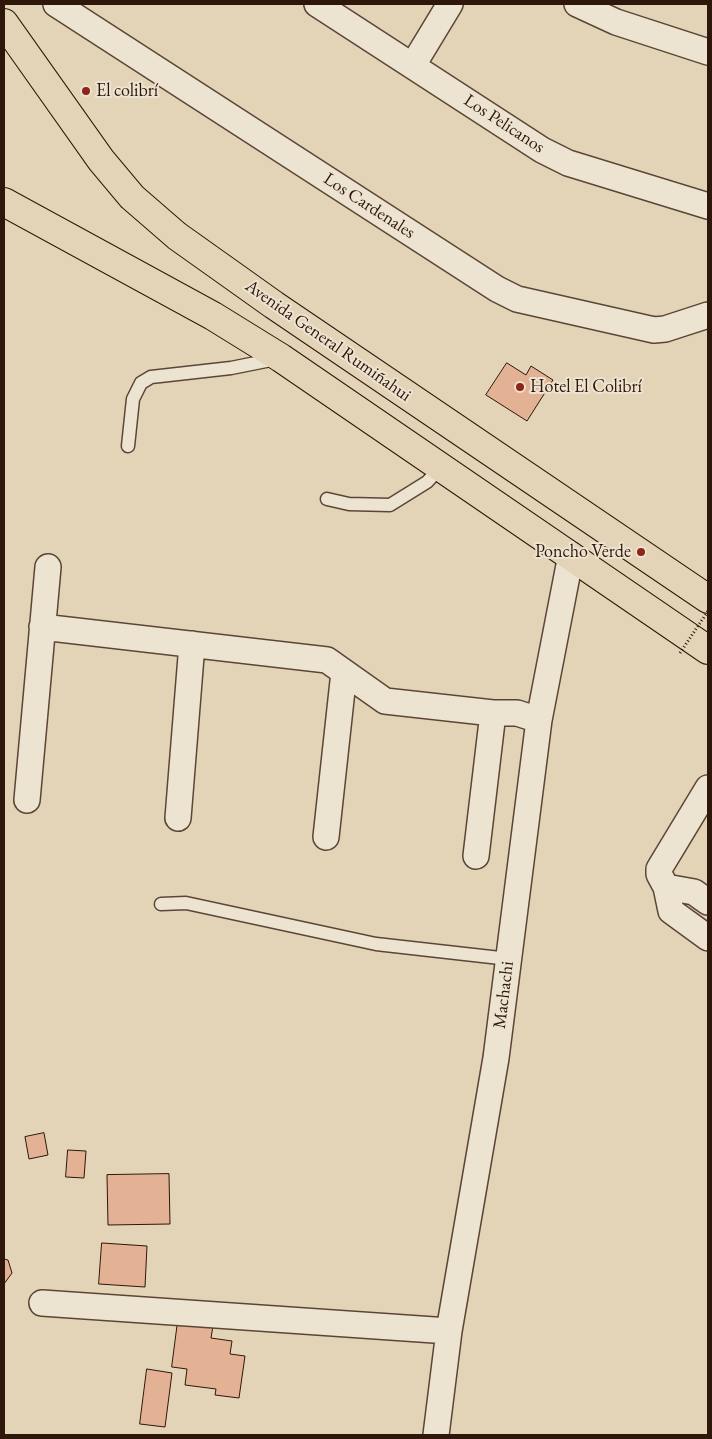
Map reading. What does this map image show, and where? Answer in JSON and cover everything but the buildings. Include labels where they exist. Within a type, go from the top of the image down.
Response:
[{"type":"highway","name":"Avenida General Rumiñahui","points":[[4,23],[101,160],[132,197],[177,236],[382,378],[708,599]]},
{"type":"highway","points":[[4,202],[213,316],[281,358],[708,650]]},
{"type":"street","name":"Los Cardenales","points":[[56,4],[497,289],[516,299],[654,330],[665,329],[708,315]]},
{"type":"street","name":"Los Pelicanos","points":[[318,4],[542,150],[561,160],[708,206]]},
{"type":"street","points":[[413,65],[450,4]]},
{"type":"street","points":[[577,4],[616,22],[708,52]]},
{"type":"street","name":"Machachi","points":[[436,1435],[449,1331],[496,1058],[539,720],[571,555]]},
{"type":"street","points":[[26,800],[48,567]]},
{"type":"street","points":[[42,627],[326,660],[385,701],[493,713],[517,713],[539,720]]},
{"type":"street","points":[[178,818],[192,644]]},
{"type":"street","points":[[326,837],[344,672]]},
{"type":"street","points":[[476,856],[493,713]]},
{"type":"street","points":[[708,788],[659,868],[659,874],[666,887],[672,911],[708,938]]},
{"type":"street","points":[[666,887],[694,892],[708,902]]},
{"type":"street","points":[[42,1303],[449,1331]]},
{"type":"lane","points":[[128,446],[133,399],[141,383],[151,376],[231,368],[281,358]]},
{"type":"lane","points":[[328,499],[349,504],[390,505],[427,482],[441,467]]},
{"type":"lane","points":[[162,904],[186,903],[376,944],[509,959]]},
{"type":"path","points":[[680,653],[708,611]]},
{"type":"place","name":"El colibrí","points":[[86,91]]},
{"type":"place","name":"Hotel El Colibrí","points":[[520,387]]},
{"type":"place","name":"Poncho Verde","points":[[641,552]]}]
